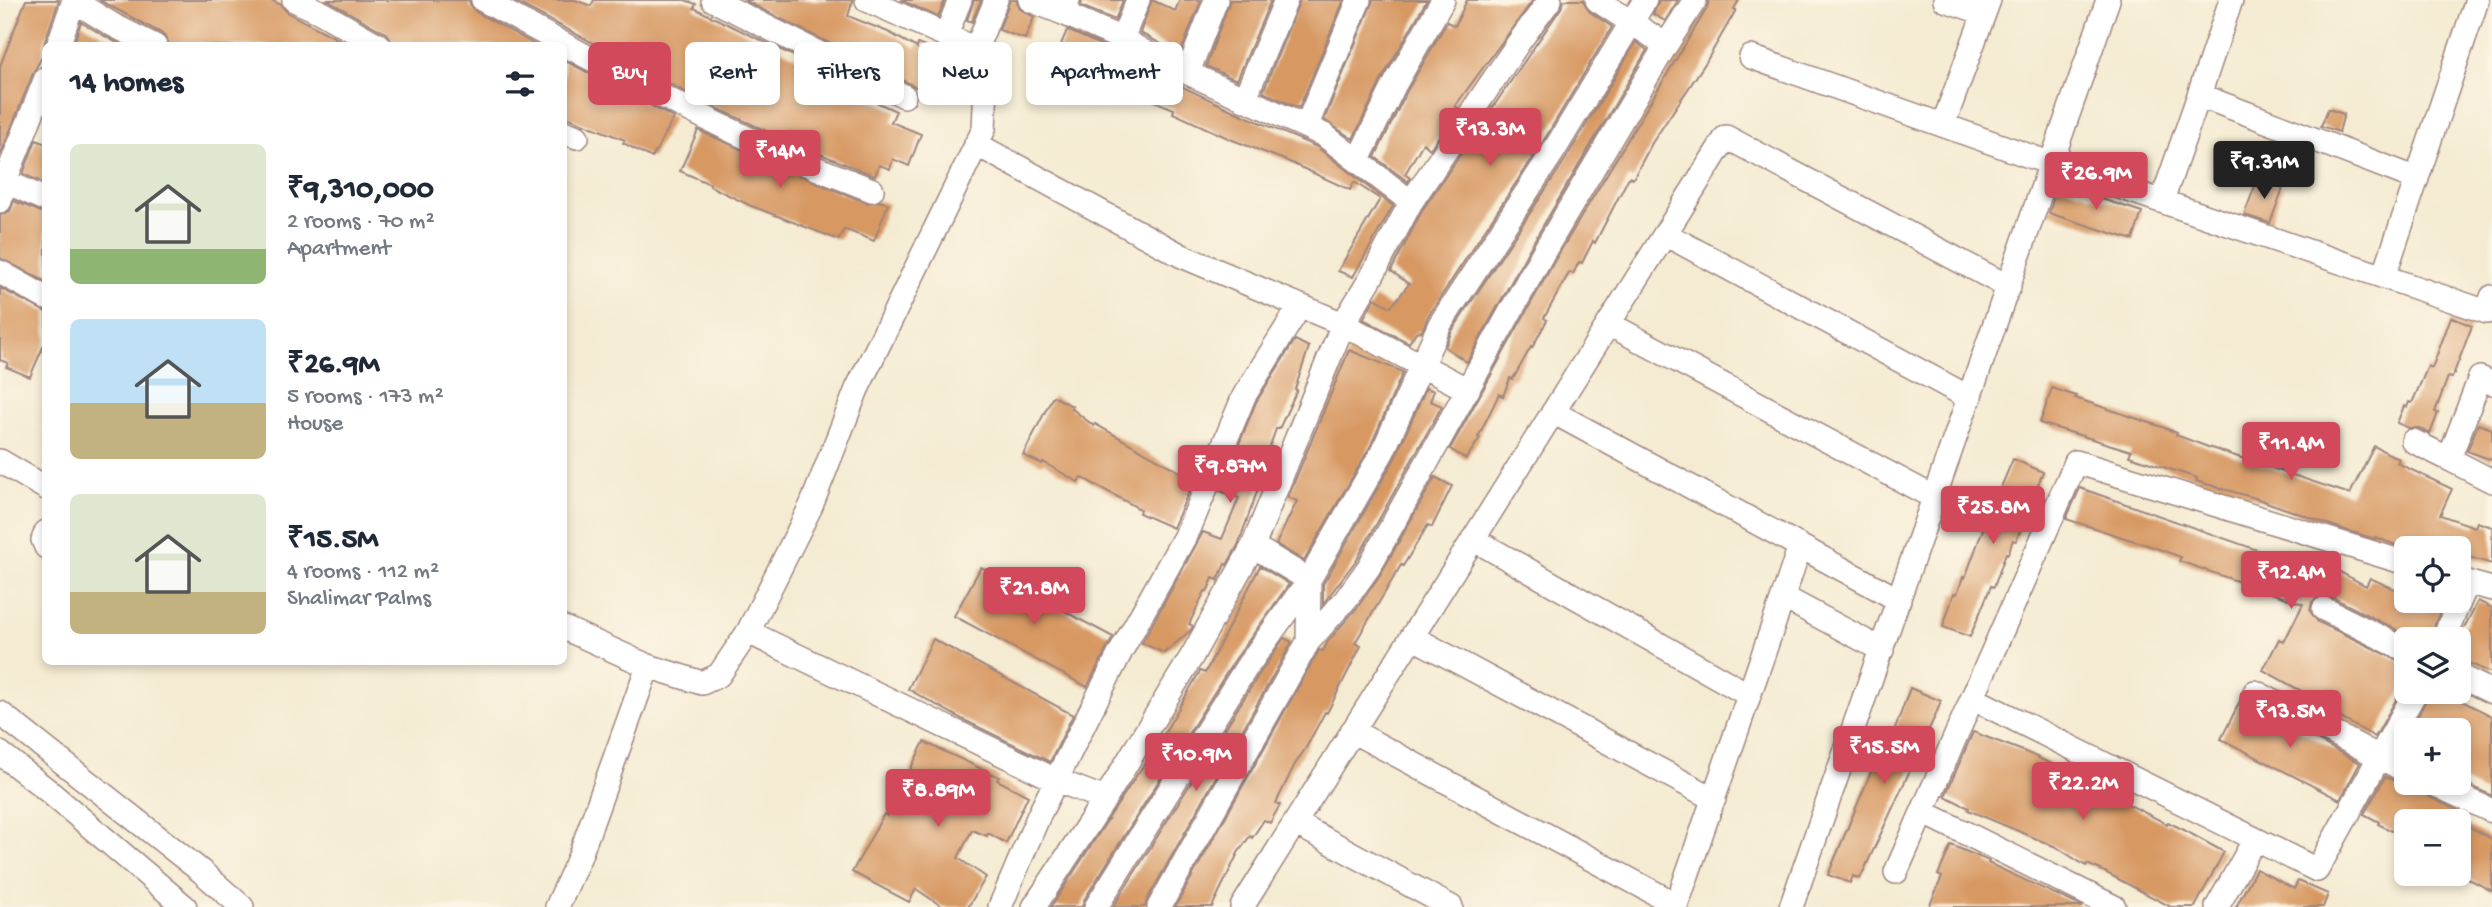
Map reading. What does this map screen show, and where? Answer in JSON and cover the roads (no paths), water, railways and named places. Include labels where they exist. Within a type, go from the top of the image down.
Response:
[{"type":"street","points":[[294,0],[318,10],[373,42]]},
{"type":"street","points":[[483,0],[559,42]]},
{"type":"street","points":[[713,0],[797,42]]},
{"type":"street","points":[[867,0],[961,42]]},
{"type":"street","points":[[946,35],[960,0]]},
{"type":"street","points":[[979,42],[996,0]]},
{"type":"street","points":[[1030,0],[1066,6],[1154,58],[1324,135],[1411,202]]},
{"type":"street","points":[[1122,39],[1138,0]]},
{"type":"street","points":[[1188,72],[1216,0]]},
{"type":"street","points":[[1244,100],[1286,0]]},
{"type":"street","points":[[1306,127],[1359,0]]},
{"type":"street","points":[[1358,160],[1395,84],[1444,0]]},
{"type":"street","points":[[1034,907],[1105,799],[1192,656],[1253,546],[1343,324],[1411,202],[1550,0]]},
{"type":"street","points":[[1597,0],[1666,44]]},
{"type":"street","points":[[1096,907],[1246,668],[1310,580],[1383,451],[1440,324],[1553,152],[1645,0]]},
{"type":"street","points":[[1159,907],[1308,642],[1346,599],[1369,567],[1543,253],[1666,44],[1695,0]]},
{"type":"street","points":[[1943,125],[1987,7],[1945,0]]},
{"type":"street","points":[[1791,907],[2108,0]]},
{"type":"street","points":[[2162,201],[2231,0]]},
{"type":"street","points":[[2384,276],[2477,0]]},
{"type":"street","points":[[59,42],[74,1],[147,42]]},
{"type":"street","points":[[567,46],[783,155],[872,190]]},
{"type":"street","points":[[1751,57],[2052,164],[2487,312],[2492,297]]},
{"type":"street","points":[[42,91],[3,191],[42,199]]},
{"type":"street","points":[[2199,95],[2417,179]]},
{"type":"street","points":[[567,629],[648,666],[702,683],[719,675],[748,632],[811,506],[857,389],[984,128],[985,105]]},
{"type":"street","points":[[1242,907],[1726,137],[2009,287]]},
{"type":"street","points":[[976,144],[1182,256],[1343,324],[1468,390]]},
{"type":"street","points":[[1665,234],[1969,398]]},
{"type":"street","points":[[0,272],[42,296]]},
{"type":"street","points":[[1000,907],[1038,815],[1120,653],[1189,529],[1244,396],[1300,306]]},
{"type":"street","points":[[1609,324],[1935,498]]},
{"type":"street","points":[[2449,459],[2480,379],[2492,383]]},
{"type":"street","points":[[1553,412],[1899,600]]},
{"type":"street","points":[[2413,441],[2492,481]]},
{"type":"street","points":[[0,461],[42,486]]},
{"type":"street","points":[[1896,872],[2076,462],[2394,560]]},
{"type":"street","points":[[1473,539],[1749,695]]},
{"type":"street","points":[[1253,546],[1310,580]]},
{"type":"street","points":[[1352,732],[1677,906],[1800,546]]},
{"type":"street","points":[[1308,642],[1310,580]]},
{"type":"street","points":[[2471,583],[2492,589]]},
{"type":"street","points":[[1783,597],[1882,650]]},
{"type":"street","points":[[2324,609],[2394,644]]},
{"type":"street","points":[[748,632],[1056,780],[1105,799]]},
{"type":"street","points":[[1412,636],[1714,799]]},
{"type":"street","points":[[557,907],[579,858],[648,666]]},
{"type":"street","points":[[2471,682],[2492,692]]},
{"type":"street","points":[[2255,692],[2394,766]]},
{"type":"street","points":[[1974,698],[2317,870],[2409,704]]},
{"type":"street","points":[[0,713],[202,872],[242,907]]},
{"type":"street","points":[[0,753],[185,907]]},
{"type":"street","points":[[2458,795],[2492,811]]},
{"type":"street","points":[[1923,812],[2114,907]]},
{"type":"street","points":[[1295,823],[1438,904]]},
{"type":"street","points":[[2217,907],[2255,839]]}]
